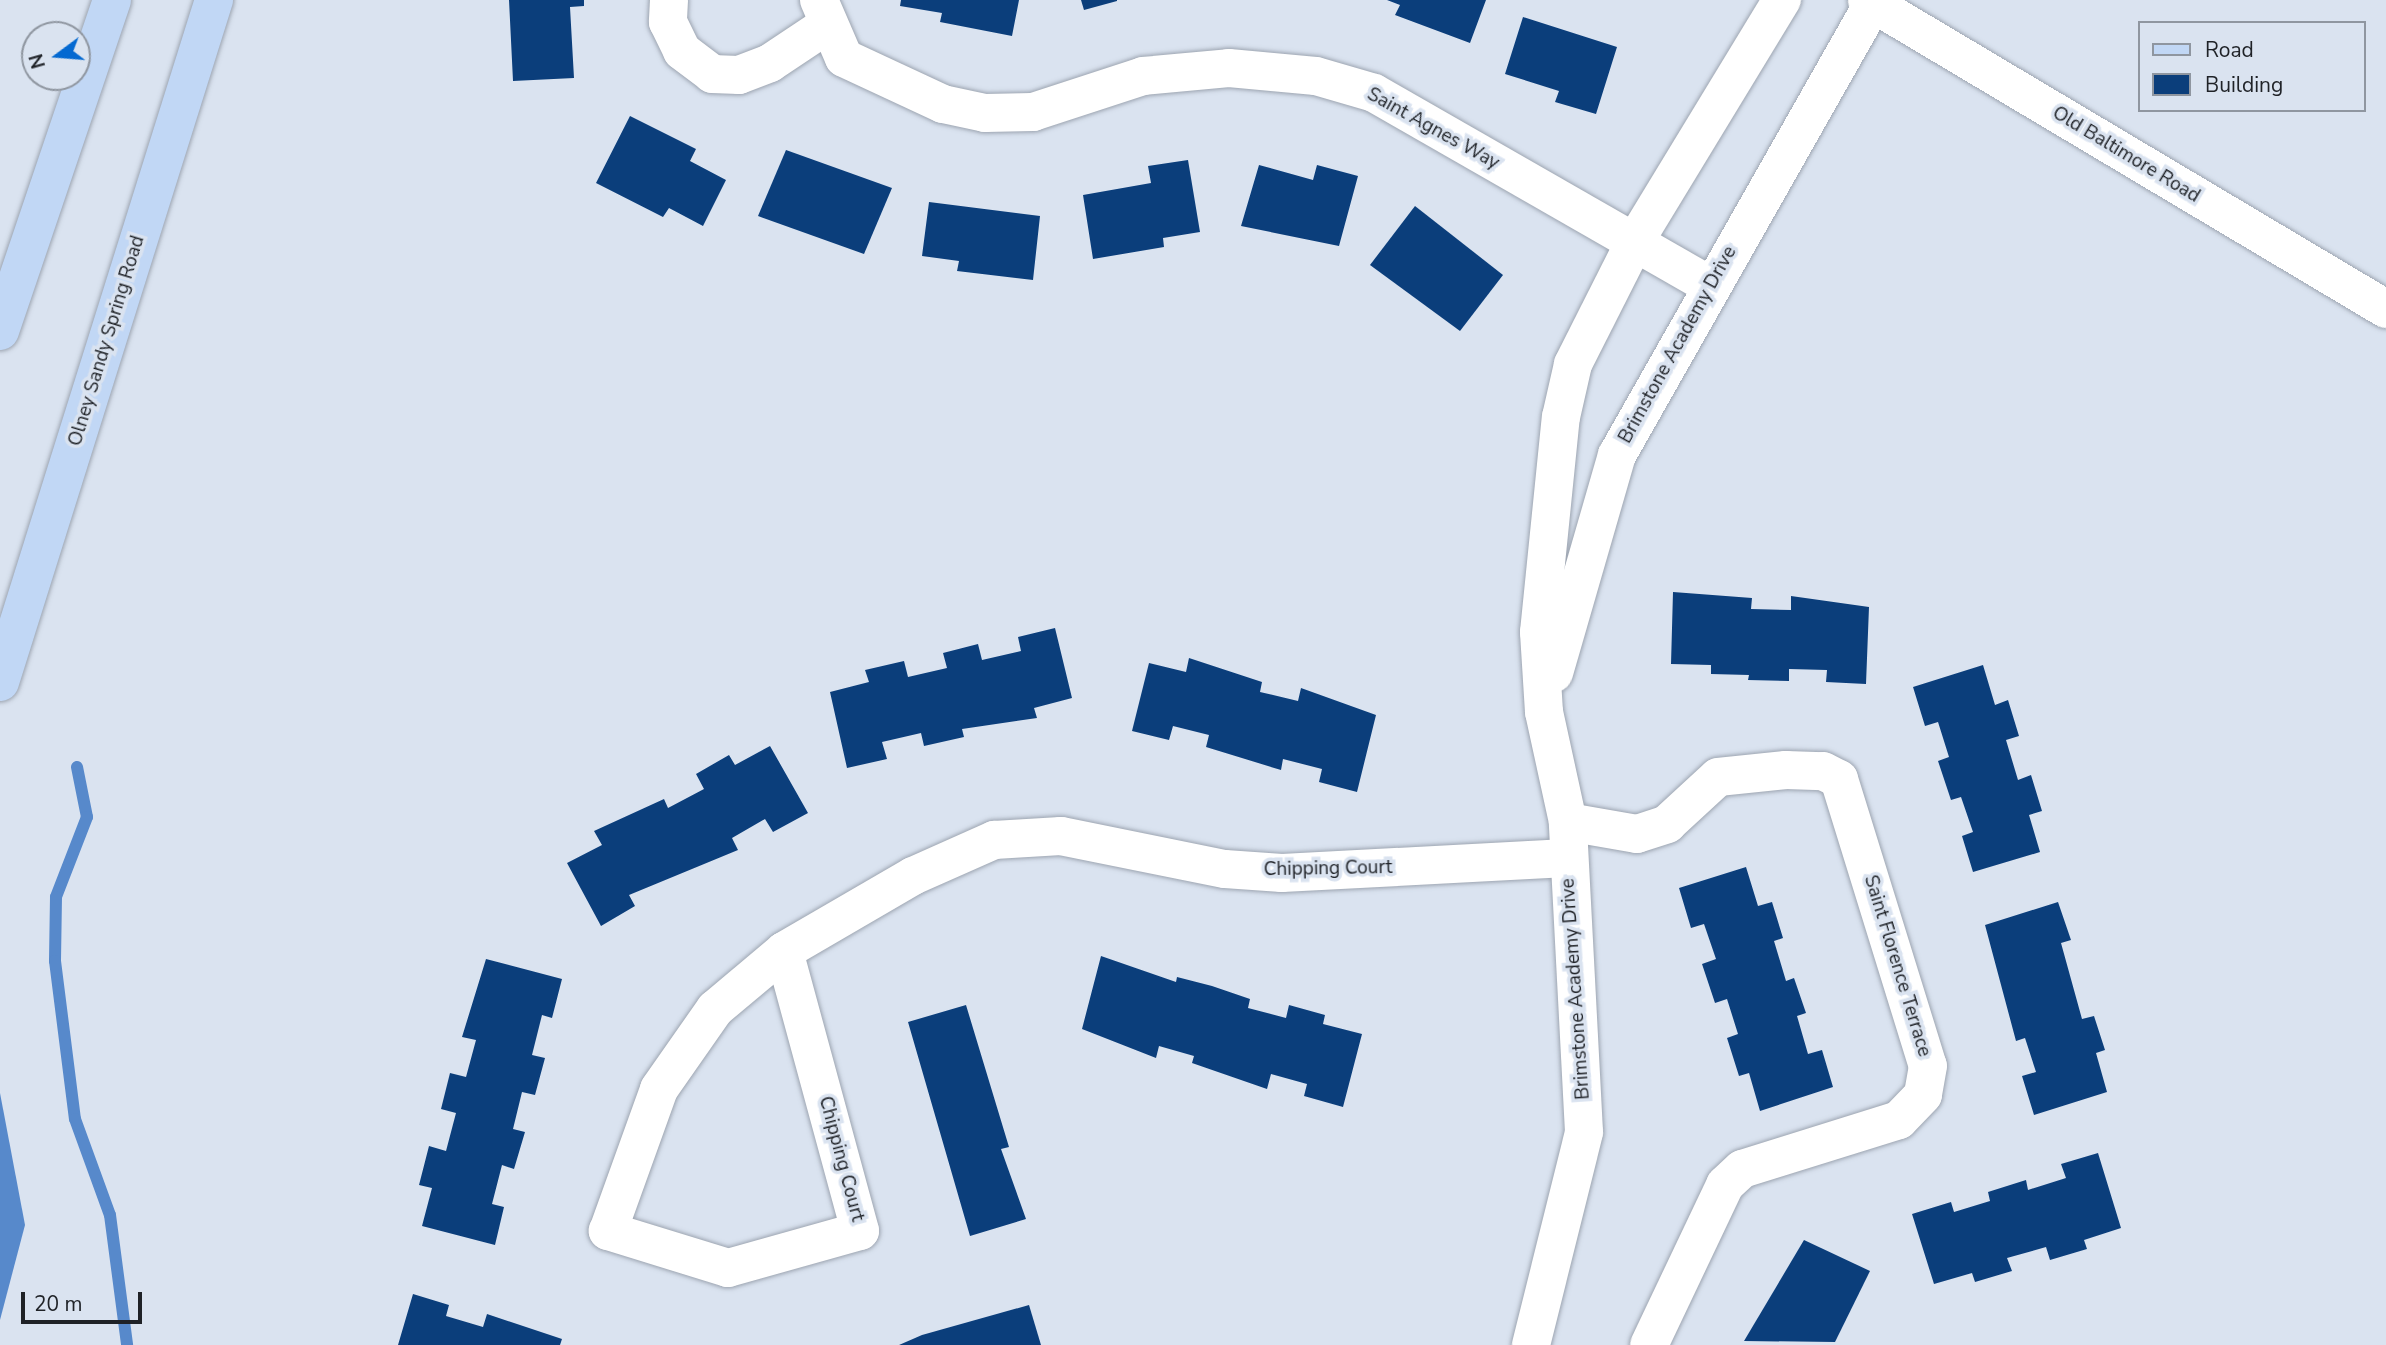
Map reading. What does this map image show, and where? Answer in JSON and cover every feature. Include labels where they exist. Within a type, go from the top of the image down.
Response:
[{"type":"main road","points":[[0,331],[112,0]]},
{"type":"main road","name":"Olney Sandy Spring Road","points":[[0,682],[214,0]]},
{"type":"street","name":"Saint Agnes Way","points":[[669,0],[668,22],[682,51],[712,74],[739,75],[771,63],[823,13],[844,58],[943,104],[985,113],[1033,112],[1143,76],[1229,68],[1317,76],[1374,93],[1711,286]]},
{"type":"street","name":"Brimstone Academy Drive","points":[[1531,1345],[1584,1132],[1586,1073],[1568,840],[1544,712],[1541,575],[1561,418],[1573,364],[1634,243],[1782,0]]},
{"type":"street","name":"Brimstone Academy Drive","points":[[1544,712],[1617,455],[1871,1]]},
{"type":"street","name":"Old Baltimore Road","points":[[1871,1],[2386,309]]},
{"type":"street","name":"Saint Florence Terrace","points":[[1568,840],[1637,834],[1667,824],[1718,778],[1786,770],[1823,771],[1839,779],[1928,1066],[1923,1095],[1899,1120],[1742,1169],[1725,1185],[1649,1345]]},
{"type":"street","name":"Chipping Court","points":[[784,951],[860,1231],[728,1268],[608,1231],[628,1161],[682,1051],[715,1009],[784,951],[957,854],[1029,835],[1282,873],[1568,840]]},
{"type":"water","points":[[0,1093],[25,1225],[0,1320]]},
{"type":"building","points":[[509,0],[584,0],[584,6],[570,7],[574,78],[513,81]]},
{"type":"building","points":[[901,0],[1019,0],[1012,36],[940,22],[942,13],[900,6]]},
{"type":"building","points":[[1081,0],[1117,0],[1117,1],[1084,10]]},
{"type":"building","points":[[1387,0],[1486,0],[1470,43],[1395,15],[1400,5]]},
{"type":"building","points":[[1523,17],[1617,47],[1596,114],[1555,102],[1559,91],[1505,74]]},
{"type":"building","points":[[630,116],[696,149],[690,161],[726,180],[703,226],[669,208],[663,217],[596,183]]},
{"type":"building","points":[[786,150],[892,188],[864,254],[758,216]]},
{"type":"building","points":[[1188,160],[1200,232],[1163,238],[1164,247],[1093,259],[1083,195],[1151,183],[1148,166]]},
{"type":"building","points":[[1259,165],[1313,180],[1317,165],[1358,176],[1339,246],[1241,226]]},
{"type":"building","points":[[929,202],[1040,216],[1033,280],[957,271],[959,261],[922,256]]},
{"type":"building","points":[[1415,206],[1503,275],[1460,331],[1370,265]]},
{"type":"building","points":[[1673,592],[1752,598],[1751,609],[1791,610],[1791,596],[1869,607],[1866,684],[1826,682],[1827,670],[1789,669],[1789,681],[1748,680],[1749,675],[1711,674],[1711,665],[1671,664]]},
{"type":"building","points":[[1055,628],[1072,698],[1034,708],[1037,718],[962,729],[964,737],[924,746],[921,733],[882,742],[887,759],[847,768],[830,692],[869,682],[865,670],[904,661],[908,677],[947,668],[943,653],[978,644],[982,660],[1021,651],[1018,637]]},
{"type":"building","points":[[1189,658],[1262,682],[1260,692],[1298,701],[1301,688],[1376,715],[1357,792],[1319,782],[1322,769],[1283,759],[1281,770],[1206,747],[1209,735],[1173,726],[1169,740],[1132,731],[1149,663],[1186,672]]},
{"type":"building","points":[[1983,665],[1995,705],[2008,700],[2019,736],[2006,740],[2018,780],[2031,775],[2042,811],[2029,815],[2040,852],[1973,872],[1962,836],[1973,832],[1961,797],[1951,800],[1938,761],[1949,757],[1938,722],[1925,726],[1913,687]]},
{"type":"building","points":[[770,746],[808,813],[773,832],[765,819],[732,838],[738,850],[629,895],[635,906],[601,926],[567,863],[602,845],[594,831],[664,799],[668,808],[704,789],[696,774],[729,755],[735,765]]},
{"type":"building","points":[[1746,867],[1758,906],[1772,902],[1783,938],[1774,941],[1786,981],[1794,978],[1806,1013],[1797,1016],[1808,1054],[1822,1050],[1833,1087],[1760,1111],[1749,1073],[1739,1076],[1727,1038],[1738,1034],[1727,999],[1715,1003],[1702,964],[1716,959],[1704,924],[1691,928],[1679,888]]},
{"type":"building","points":[[2058,902],[2071,940],[2061,943],[2082,1019],[2094,1016],[2105,1050],[2096,1053],[2107,1092],[2034,1115],[2022,1076],[2036,1072],[2025,1038],[2016,1041],[1985,925]]},
{"type":"building","points":[[1101,956],[1176,982],[1177,977],[1250,999],[1248,1008],[1286,1018],[1289,1005],[1325,1015],[1323,1024],[1362,1034],[1343,1107],[1304,1096],[1307,1084],[1271,1074],[1267,1089],[1192,1063],[1194,1056],[1159,1046],[1156,1058],[1082,1029]]},
{"type":"building","points":[[486,959],[562,979],[552,1018],[542,1015],[532,1055],[545,1058],[535,1095],[522,1092],[513,1129],[525,1132],[514,1169],[502,1165],[492,1204],[504,1207],[495,1245],[422,1226],[432,1188],[419,1185],[429,1146],[446,1151],[456,1113],[441,1109],[450,1073],[466,1077],[476,1040],[462,1037]]},
{"type":"building","points":[[966,1005],[1009,1147],[1001,1149],[1026,1219],[970,1236],[908,1022]]},
{"type":"building","points":[[2098,1153],[2121,1228],[2084,1240],[2087,1249],[2050,1260],[2046,1247],[2007,1258],[2012,1271],[1975,1282],[1972,1273],[1934,1284],[1912,1214],[1951,1202],[1954,1212],[1990,1201],[1988,1192],[2026,1180],[2028,1190],[2066,1178],[2061,1164]]},
{"type":"building","points":[[1804,1240],[1870,1271],[1835,1342],[1744,1341]]},
{"type":"building","points":[[413,1294],[449,1305],[446,1316],[483,1327],[487,1314],[562,1339],[560,1345],[398,1345]]},
{"type":"building","points":[[1029,1305],[1041,1345],[899,1345],[922,1335]]},
{"type":"waterway","points":[[77,767],[87,817],[56,897],[55,961],[75,1119],[110,1215],[127,1345]]}]
